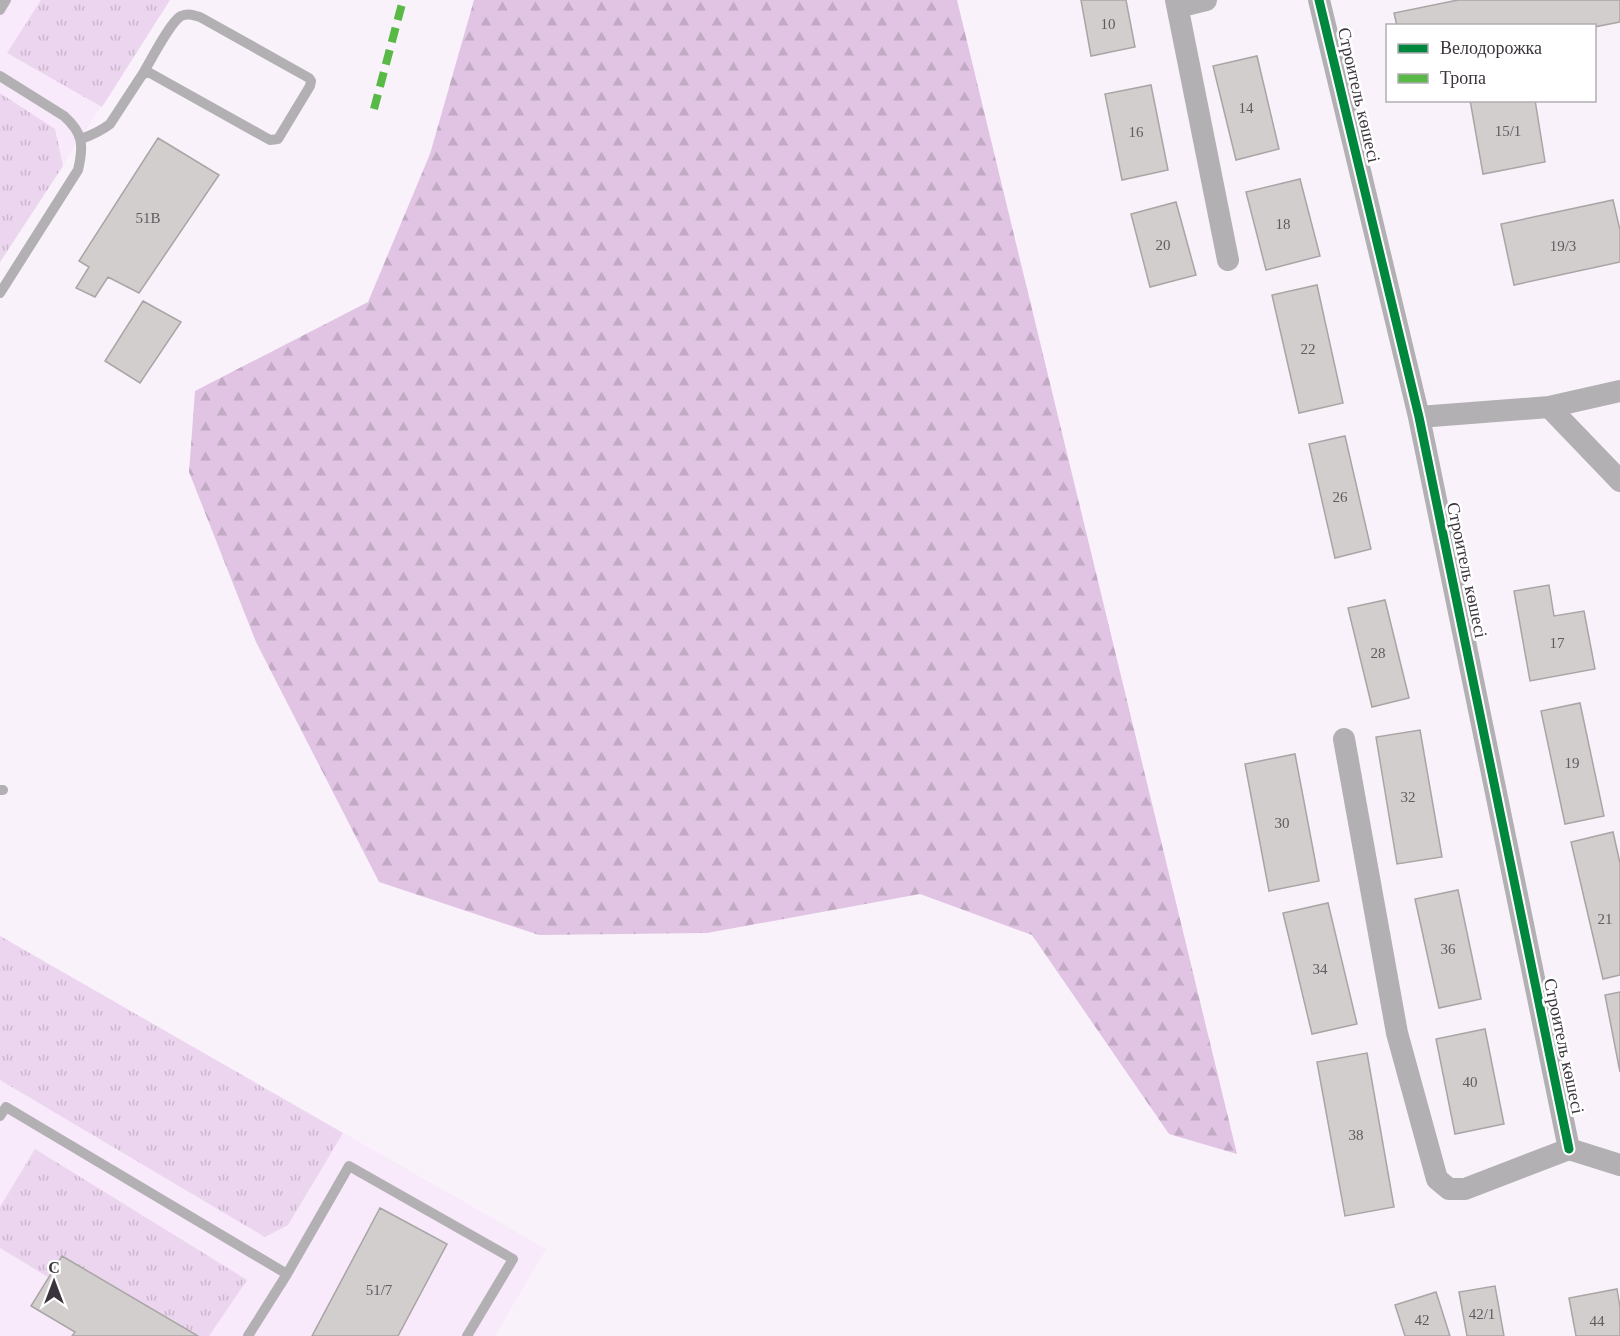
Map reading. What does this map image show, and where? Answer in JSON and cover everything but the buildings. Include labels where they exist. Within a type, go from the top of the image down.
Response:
[{"type":"street","points":[[1206,0],[1177,4],[1228,260]]},
{"type":"street","name":"Строитель көшесі","points":[[1319,0],[1419,417],[1569,1149]]},
{"type":"street","points":[[1419,417],[1549,407],[1620,391]]},
{"type":"street","points":[[1549,407],[1620,482]]},
{"type":"street","points":[[1344,739],[1397,1033],[1437,1179],[1449,1189],[1465,1189],[1569,1149],[1620,1165]]},
{"type":"lane","points":[[0,10],[6,0]]},
{"type":"lane","points":[[81,139],[93,135],[110,124],[172,24],[180,16],[190,14],[200,17],[311,81],[278,138],[270,140],[150,73],[142,75]]},
{"type":"lane","points":[[0,76],[72,123],[81,139],[82,153],[78,170],[0,293]]},
{"type":"lane","points":[[0,1116],[6,1107],[287,1274]]},
{"type":"lane","points":[[248,1336],[287,1274],[349,1166],[513,1259],[467,1336]]},
{"type":"shaded area","points":[[0,0],[170,0],[0,262]]},
{"type":"shaded area","points":[[0,936],[546,1249],[495,1336],[0,1336]]},
{"type":"green space","points":[[41,0],[170,0],[102,107],[7,53]]},
{"type":"green space","points":[[474,0],[957,0],[1237,1154],[1169,1134],[1032,935],[920,894],[707,933],[539,935],[379,882],[256,642],[189,472],[195,391],[368,302],[430,154]]},
{"type":"green space","points":[[0,93],[55,129],[63,166],[0,262]]},
{"type":"green space","points":[[0,936],[343,1133],[288,1225],[265,1237],[0,1080]]},
{"type":"green space","points":[[35,1149],[247,1280],[209,1336],[198,1336],[62,1256],[48,1277],[0,1248],[0,1207]]},
{"type":"marked path","points":[[374,109],[403,0]]},
{"type":"cycle path","points":[[1319,0],[1419,417],[1569,1149]]}]
